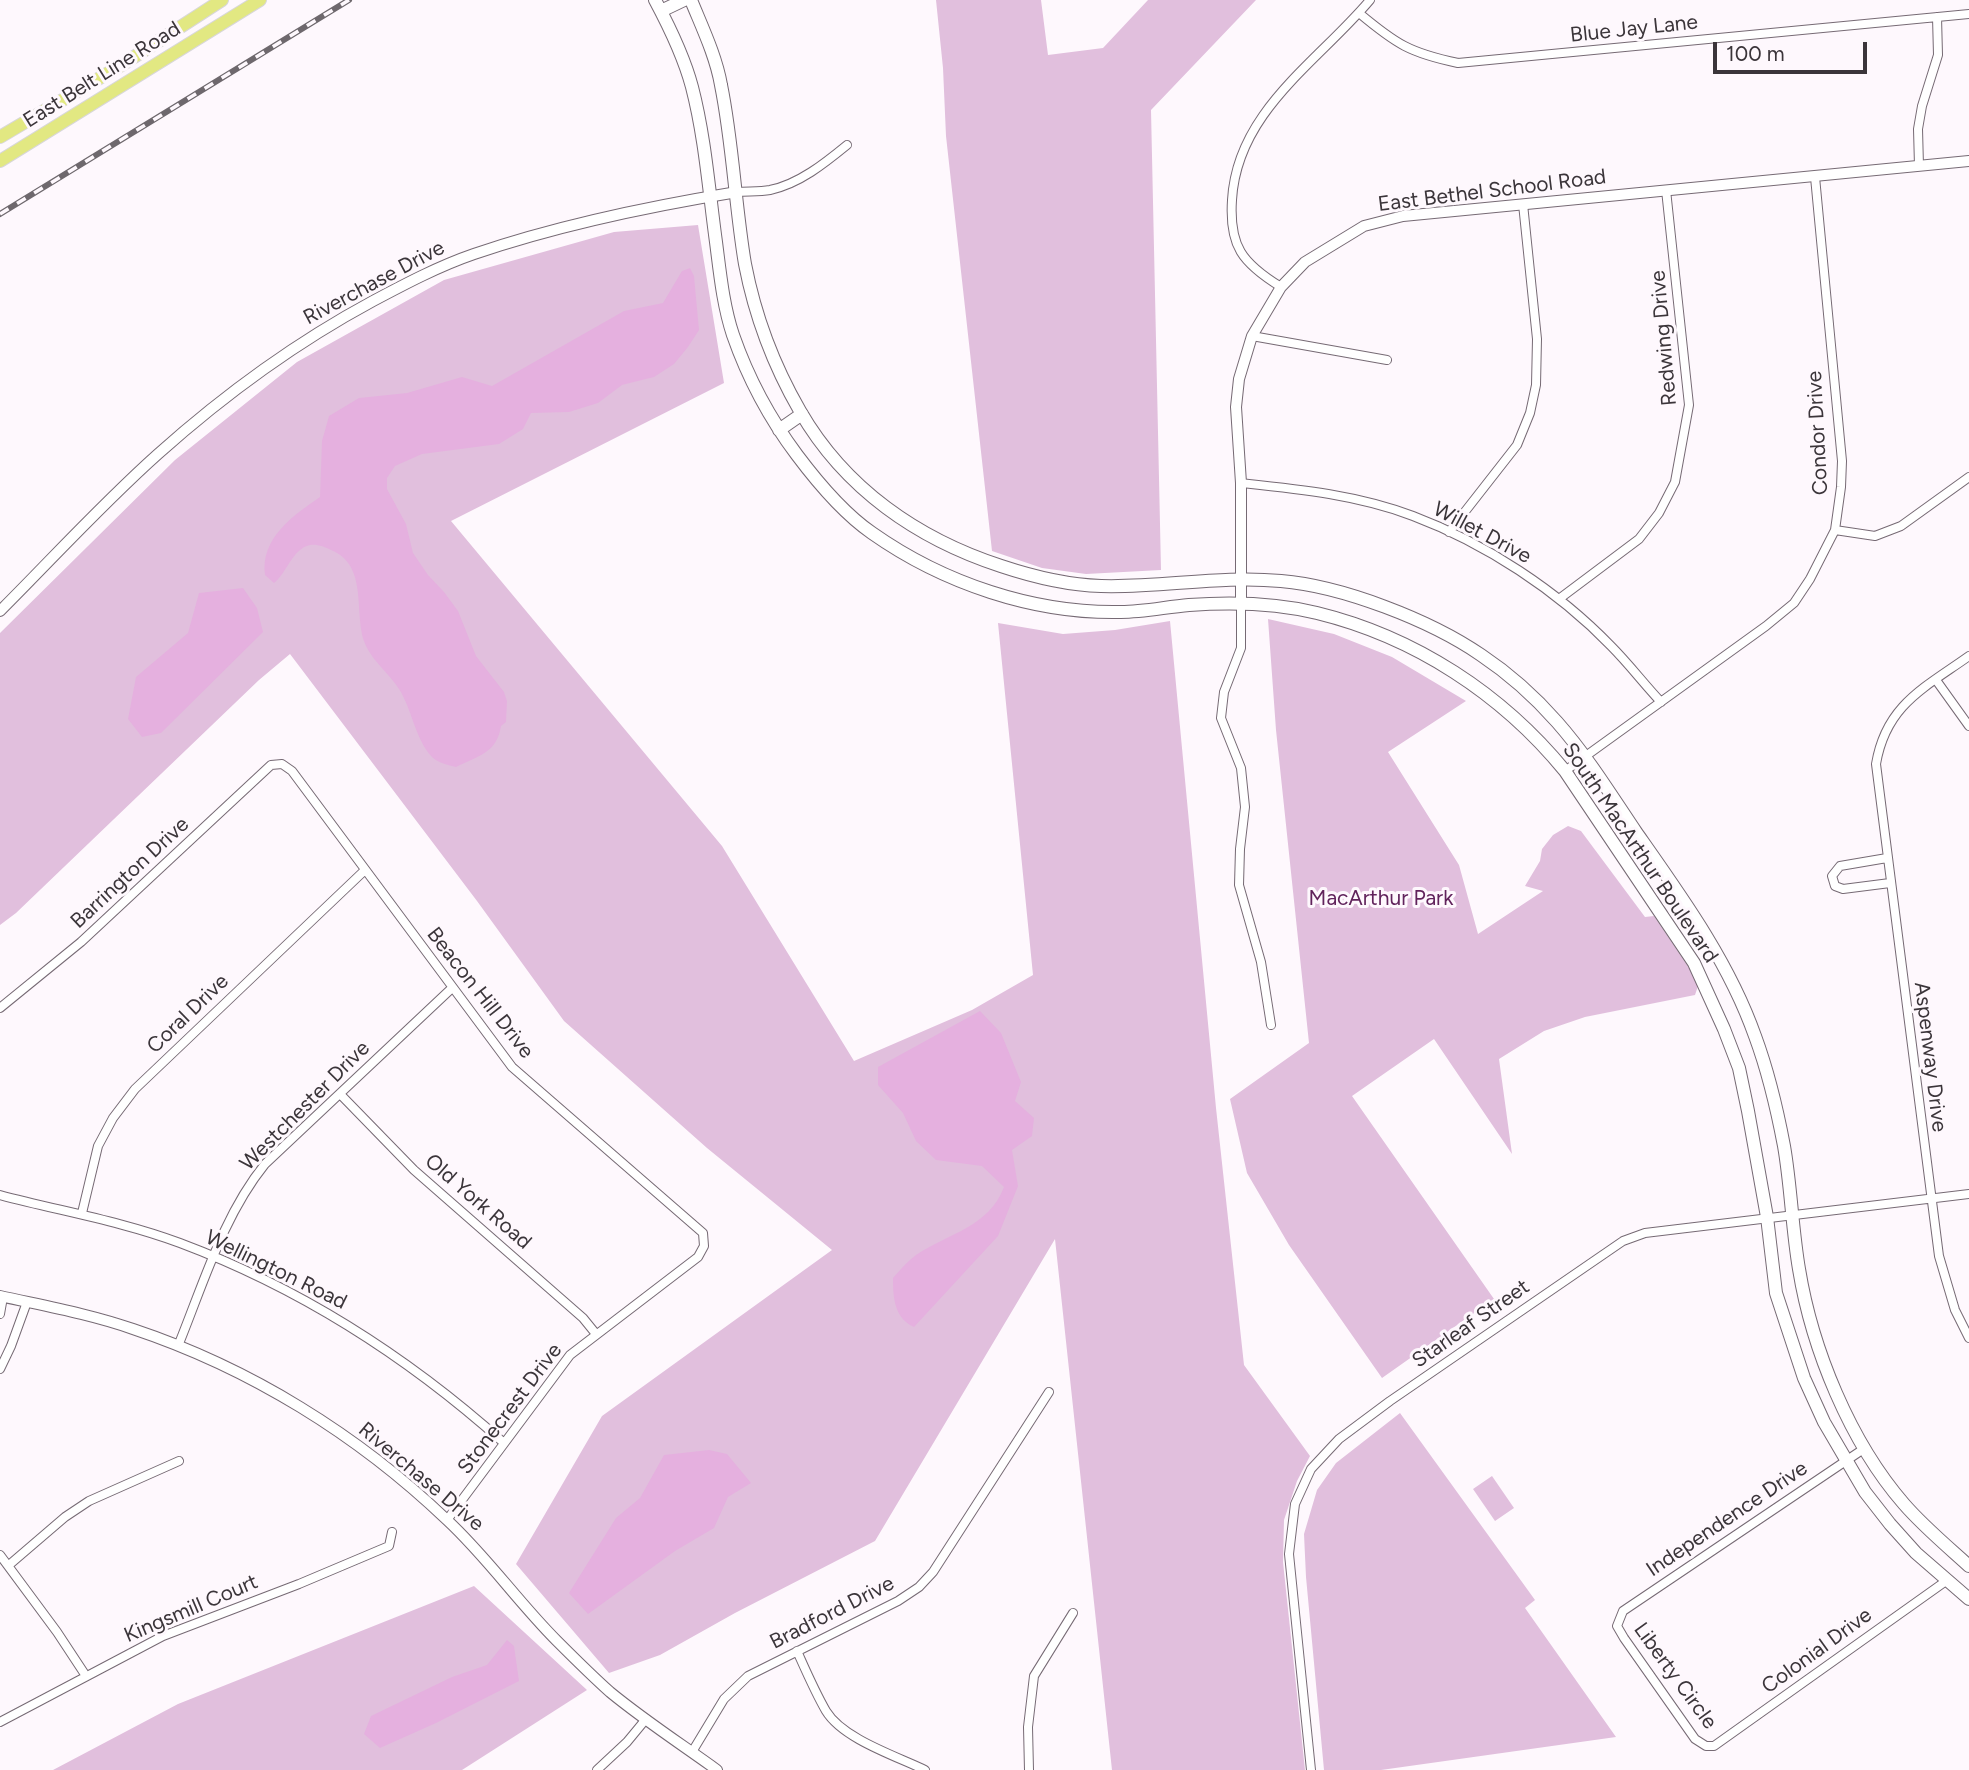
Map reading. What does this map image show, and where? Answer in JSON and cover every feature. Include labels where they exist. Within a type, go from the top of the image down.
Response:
[{"type":"main road","name":"East Belt Line Road","points":[[5,134],[120,66],[222,0]]},
{"type":"main road","name":"East Belt Line Road","points":[[0,161],[260,0]]},
{"type":"main road","points":[[658,6],[684,0]]},
{"type":"main road","name":"South MacArthur Boulevard","points":[[691,0],[707,37],[722,85],[745,264],[757,316],[777,366],[802,414],[835,460],[879,504],[904,523],[968,555],[1038,578],[1088,585],[1136,586],[1241,579],[1284,581],[1329,589],[1385,608],[1439,631],[1480,654],[1519,685],[1555,719],[1585,757],[1703,931],[1741,1000],[1772,1093],[1783,1144],[1800,1273],[1820,1352],[1839,1399],[1865,1448],[1903,1503],[1969,1566]]},
{"type":"main road","name":"South MacArthur Boulevard","points":[[658,6],[682,54],[692,86],[722,288],[733,334],[750,375],[779,430],[827,492],[871,532],[965,583],[1020,600],[1082,611],[1123,612],[1221,603],[1241,604],[1317,613],[1387,637],[1428,656],[1478,688],[1534,736],[1565,771],[1694,963],[1710,995],[1739,1068],[1767,1217],[1776,1293],[1804,1378],[1845,1461],[1865,1492],[1916,1553],[1969,1600]]},
{"type":"main road","points":[[5,134],[20,148]]},
{"type":"main road","points":[[779,430],[802,414]]},
{"type":"street","points":[[1281,287],[1256,271],[1240,252],[1230,222],[1232,193],[1240,158],[1255,126],[1274,99],[1370,0]]},
{"type":"street","name":"Blue Jay Lane","points":[[1359,13],[1408,50],[1458,63],[1969,14]]},
{"type":"street","points":[[1919,166],[1918,129],[1922,106],[1938,55],[1937,17]]},
{"type":"street","name":"Riverchase Drive","points":[[0,611],[156,456],[262,369],[310,337],[399,288],[472,254],[556,230],[669,203],[737,192],[769,190],[785,185],[817,169],[847,145]]},
{"type":"street","name":"East Bethel School Road","points":[[1241,604],[1241,483],[1236,407],[1239,379],[1252,336],[1281,287],[1304,262],[1364,226],[1403,216],[1969,160]]},
{"type":"street","name":"Condor Drive","points":[[1565,771],[1794,603],[1810,579],[1835,530],[1842,461],[1815,177]]},
{"type":"street","name":"Redwing Drive","points":[[1559,599],[1639,539],[1659,513],[1675,482],[1689,405],[1666,190]]},
{"type":"street","points":[[1449,532],[1517,445],[1530,413],[1536,385],[1537,339],[1522,204]]},
{"type":"street","points":[[1252,336],[1387,360]]},
{"type":"street","points":[[1835,530],[1875,536],[1901,526],[1969,477]]},
{"type":"street","name":"Willet Drive","points":[[1241,483],[1302,489],[1351,499],[1412,515],[1449,532],[1512,566],[1559,599],[1611,646],[1661,702]]},
{"type":"street","points":[[1241,604],[1241,648],[1224,692],[1221,718],[1241,768],[1245,807],[1239,885],[1261,962],[1271,1025]]},
{"type":"street","name":"Aspenway Drive","points":[[1969,656],[1908,700],[1892,718],[1879,749],[1877,776],[1939,1256],[1955,1310],[1969,1338]]},
{"type":"street","points":[[1936,680],[1969,726]]},
{"type":"street","name":"Beacon Hill Drive","points":[[282,764],[292,771],[512,1067],[703,1233],[704,1246]]},
{"type":"street","name":"Barrington Drive","points":[[0,1008],[81,942],[271,765],[282,764]]},
{"type":"street","points":[[1886,858],[1840,866],[1832,876],[1835,886],[1843,890],[1890,883]]},
{"type":"street","name":"Coral Drive","points":[[82,1213],[98,1146],[113,1118],[135,1089],[365,870]]},
{"type":"street","name":"Westchester Drive","points":[[178,1346],[215,1257],[250,1183],[265,1164],[452,988]]},
{"type":"street","name":"Old York Road","points":[[340,1094],[414,1170],[583,1318],[596,1334]]},
{"type":"street","name":"Starleaf Street","points":[[1311,1770],[1289,1554],[1295,1504],[1311,1469],[1339,1439],[1623,1241],[1644,1234],[1767,1217],[1969,1194]]},
{"type":"street","name":"Wellington Road","points":[[0,1195],[82,1213],[179,1242],[281,1288],[356,1330],[424,1376],[504,1443]]},
{"type":"street","name":"Stonecrest Drive","points":[[447,1520],[570,1355],[698,1257],[704,1246]]},
{"type":"street","name":"Riverchase Drive","points":[[2,1296],[133,1329],[178,1346],[257,1382],[315,1417],[392,1471],[447,1520],[483,1556],[555,1639],[609,1691],[717,1770]]},
{"type":"street","points":[[0,1314],[2,1296]]},
{"type":"street","points":[[0,1369],[27,1302]]},
{"type":"street","name":"Bradford Drive","points":[[692,1752],[712,1716],[735,1687],[748,1676],[898,1601],[919,1587],[933,1572],[1049,1392]]},
{"type":"street","name":"Independence Drive","points":[[1617,1626],[1623,1611],[1865,1448]]},
{"type":"street","points":[[9,1565],[65,1517],[89,1501],[179,1461]]},
{"type":"street","name":"Kingsmill Court","points":[[0,1722],[163,1636],[389,1546],[392,1532]]},
{"type":"street","points":[[0,1555],[86,1676]]},
{"type":"street","name":"Colonial Drive","points":[[1706,1746],[1714,1746],[1946,1581]]},
{"type":"street","points":[[1029,1770],[1028,1727],[1034,1676],[1073,1613]]},
{"type":"street","name":"Liberty Circle","points":[[1617,1626],[1695,1739],[1706,1746]]},
{"type":"street","points":[[796,1651],[827,1713],[836,1722],[851,1735],[925,1770]]},
{"type":"street","points":[[597,1770],[627,1742],[646,1719]]},
{"type":"green space","points":[[936,0],[1041,0],[1048,55],[1103,48],[1148,0],[1256,0],[1151,110],[1161,570],[1086,574],[1042,568],[992,551],[946,136]]},
{"type":"green space","points":[[698,225],[724,383],[451,521],[722,846],[854,1061],[972,1010],[1033,975],[998,623],[1063,634],[1115,630],[1170,621],[1216,1108],[1244,1365],[1310,1456],[1297,1481],[1284,1520],[1283,1562],[1305,1770],[1112,1770],[1055,1239],[875,1541],[660,1655],[609,1673],[516,1564],[602,1416],[832,1250],[707,1148],[564,1021],[290,654],[259,680],[16,913],[0,925],[0,633],[175,460],[297,362],[444,280],[614,232]]},
{"type":"green space","name":"MacArthur Park","points":[[1268,619],[1334,634],[1392,657],[1466,701],[1388,752],[1459,865],[1478,934],[1543,891],[1525,886],[1540,861],[1542,849],[1553,835],[1568,826],[1581,831],[1645,917],[1654,916],[1699,983],[1695,995],[1585,1017],[1544,1031],[1499,1059],[1512,1154],[1434,1039],[1352,1096],[1494,1299],[1382,1378],[1289,1245],[1247,1173],[1230,1099],[1309,1043],[1276,730]]},
{"type":"green space","points":[[1400,1413],[1535,1600],[1525,1608],[1616,1737],[1381,1770],[1324,1770],[1304,1534],[1317,1490],[1336,1463]]},
{"type":"green space","points":[[1492,1476],[1514,1508],[1495,1521],[1473,1489]]},
{"type":"green space","points":[[474,1586],[587,1690],[462,1770],[53,1770],[178,1704]]},
{"type":"shaded area","points":[[690,268],[694,276],[699,330],[674,364],[654,377],[622,385],[598,403],[569,412],[531,413],[523,429],[499,444],[422,454],[395,466],[387,478],[387,489],[406,524],[413,553],[458,611],[476,656],[504,692],[507,701],[506,722],[501,726],[491,748],[456,767],[437,761],[426,750],[399,689],[367,648],[361,629],[355,577],[343,557],[324,547],[310,545],[294,556],[274,583],[265,575],[265,562],[273,539],[290,520],[320,497],[322,441],[329,416],[359,398],[407,393],[462,377],[492,386],[624,311],[663,303],[682,271]]},
{"type":"shaded area","points":[[243,588],[257,608],[263,632],[161,733],[142,737],[128,719],[136,677],[188,633],[199,593]]},
{"type":"shaded area","points":[[980,1011],[1001,1033],[1021,1082],[1015,1101],[1034,1118],[1032,1136],[1012,1150],[1018,1186],[998,1236],[914,1327],[899,1313],[894,1299],[893,1278],[916,1255],[967,1228],[989,1211],[1004,1187],[982,1166],[936,1160],[916,1141],[903,1113],[878,1085],[878,1067]]},
{"type":"shaded area","points":[[709,1450],[727,1454],[751,1483],[728,1497],[714,1528],[675,1551],[588,1614],[569,1593],[616,1518],[640,1498],[664,1455]]},
{"type":"shaded area","points":[[507,1640],[514,1646],[519,1681],[380,1748],[364,1734],[371,1716],[452,1677],[487,1665]]},
{"type":"railway","points":[[0,214],[349,0]]}]
